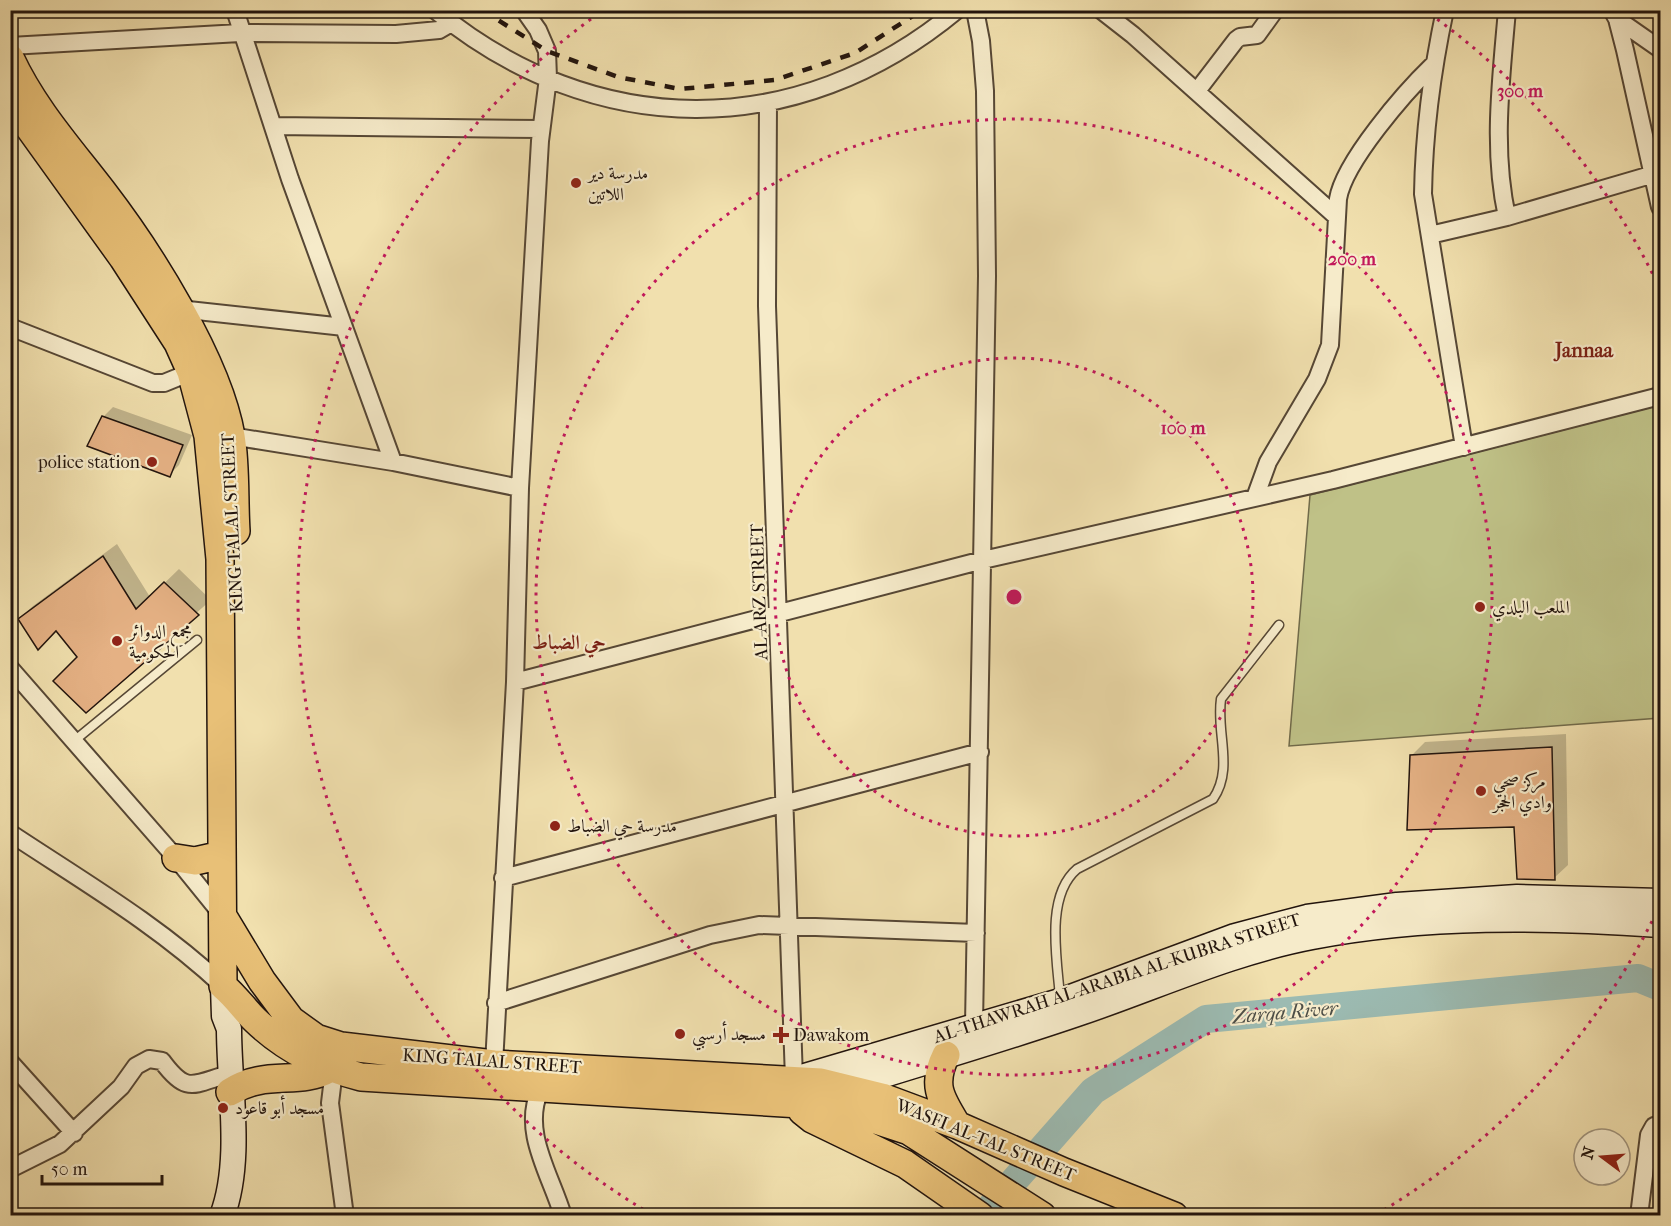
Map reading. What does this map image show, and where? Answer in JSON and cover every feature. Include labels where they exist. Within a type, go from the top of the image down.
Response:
[{"type":"main road","name":"KING TALAL STREET","points":[[10,58],[33,100],[105,194],[179,309],[210,370],[231,435],[237,561],[239,943],[230,992]]},
{"type":"main road","name":"KING TALAL STREET","points":[[10,101],[123,258],[178,343],[191,372],[208,436],[219,549],[223,917],[230,992],[271,1034],[290,1048],[332,1070],[361,1077],[540,1090],[796,1091]]},
{"type":"main road","points":[[176,858],[195,861],[222,855]]},
{"type":"main road","name":"AL-THAWRAH AL-ARABIA AL-KUBRA STREET","points":[[796,1091],[974,1025],[1060,1001],[1235,936],[1307,917],[1397,904],[1517,897],[1660,901]]},
{"type":"main road","name":"KING TALAL STREET","points":[[223,917],[279,1006],[291,1020],[316,1038],[341,1046],[374,1052],[494,1064],[796,1091]]},
{"type":"main road","name":"AL-THAWRAH AL-ARABIA AL-KUBRA STREET","points":[[845,1087],[1065,1018],[1249,952],[1313,937],[1376,927],[1455,921],[1660,925]]},
{"type":"main road","points":[[222,1215],[231,1177],[229,1029],[224,1016],[230,992]]},
{"type":"main road","points":[[946,1055],[940,1068],[939,1091],[957,1125]]},
{"type":"main road","points":[[230,1083],[311,1076],[332,1070]]},
{"type":"main road","name":"WASFI AL-TAL STREET","points":[[796,1091],[845,1087],[882,1097],[957,1125],[1150,1210],[1174,1215]]},
{"type":"main road","points":[[796,1091],[812,1119],[880,1150],[980,1215]]},
{"type":"main road","name":"WASFI AL-TAL STREET","points":[[796,1091],[833,1106],[890,1123],[925,1140],[1036,1212]]},
{"type":"street","points":[[235,10],[240,33],[393,462]]},
{"type":"street","points":[[435,10],[451,23],[503,56],[582,93],[658,109],[707,110],[768,103],[811,91],[858,72],[900,51],[957,10]]},
{"type":"street","points":[[494,1064],[515,682],[520,488],[542,129],[548,78],[547,51],[524,10]]},
{"type":"street","points":[[974,1025],[987,276],[985,91],[981,41],[975,10]]},
{"type":"street","points":[[1101,10],[1197,91],[1337,218]]},
{"type":"street","points":[[1197,91],[1236,40],[1240,37],[1257,35],[1275,10]]},
{"type":"street","points":[[1445,10],[1433,65],[1424,156],[1423,194],[1464,447]]},
{"type":"street","points":[[1507,10],[1497,145],[1499,182],[1507,217]]},
{"type":"street","points":[[1614,15],[1660,49]]},
{"type":"street","points":[[1614,15],[1657,171],[1660,207]]},
{"type":"street","points":[[10,46],[240,33],[396,34],[433,31],[451,23]]},
{"type":"street","points":[[1256,495],[1278,442],[1325,361],[1333,311],[1339,192],[1350,170],[1404,94],[1433,65]]},
{"type":"street","name":"AL-ARZ STREET","points":[[768,103],[767,306],[796,1091]]},
{"type":"street","points":[[274,126],[542,129]]},
{"type":"street","points":[[1430,235],[1507,217],[1657,171]]},
{"type":"street","points":[[179,309],[344,327]]},
{"type":"street","points":[[10,327],[153,383],[164,383],[191,372]]},
{"type":"street","points":[[515,682],[983,560],[1256,495],[1333,480],[1660,396]]},
{"type":"street","points":[[231,435],[393,462],[520,488]]},
{"type":"street","points":[[10,668],[176,858],[223,917]]},
{"type":"street","points":[[503,878],[980,752]]},
{"type":"street","points":[[14,840],[124,906],[185,950],[230,992]]},
{"type":"street","points":[[496,1003],[710,935],[759,925],[976,933]]},
{"type":"street","points":[[10,1169],[40,1156],[74,1133],[121,1087],[136,1066],[143,1061],[162,1061],[178,1081],[191,1085],[230,1083]]},
{"type":"street","points":[[10,1062],[74,1133]]},
{"type":"street","points":[[332,1070],[330,1103],[345,1215]]},
{"type":"street","points":[[540,1090],[534,1102],[532,1125],[562,1215]]},
{"type":"street","points":[[1640,1215],[1649,1135],[1654,1126],[1660,1124]]},
{"type":"lane","points":[[1060,1001],[1056,950],[1058,900],[1066,878],[1077,869],[1213,799],[1221,787],[1224,772],[1219,713],[1221,699],[1279,625]]},
{"type":"lane","points":[[74,741],[197,640]]},
{"type":"green space","name":"الملعب البلدي","points":[[1660,405],[1660,718],[1289,746],[1310,495]]},
{"type":"building","name":"police station","points":[[102,416],[183,445],[170,477],[87,446]]},
{"type":"building","name":"مجمع الدوائر الحكومية","points":[[103,556],[136,609],[164,582],[199,615],[86,713],[53,681],[77,657],[56,631],[38,650],[18,619]]},
{"type":"building","name":"مركز صحي وادي الحجر","points":[[1552,747],[1555,880],[1517,879],[1514,827],[1407,830],[1410,755]]},
{"type":"waterway","name":"Zarqa River","points":[[983,1216],[1093,1091],[1206,1019],[1638,978],[1660,987]]},
{"type":"railway","points":[[482,10],[547,51],[618,77],[680,89],[775,80],[855,53],[922,10]]},
{"type":"place","name":"مدرسة دير اللاتين","points":[[576,183]]},
{"type":"place","name":"police station","points":[[152,462]]},
{"type":"place","name":"الملعب البلدي","points":[[1480,607]]},
{"type":"place","name":"مجمع الدوائر الحكومية","points":[[117,641]]},
{"type":"place","name":"مركز صحي وادي الحجر","points":[[1481,791]]},
{"type":"place","name":"مدرسة حي الضباط","points":[[555,826]]},
{"type":"place","name":"مسجد أرسبي","points":[[680,1034]]},
{"type":"place","name":"Dawakom","points":[[781,1035]]},
{"type":"place","name":"مسجد أبو قاعود","points":[[223,1108]]},
{"type":"district","name":"Jannaa","points":[[1584,350]]},
{"type":"district","name":"حي الضباط","points":[[569,642]]}]
